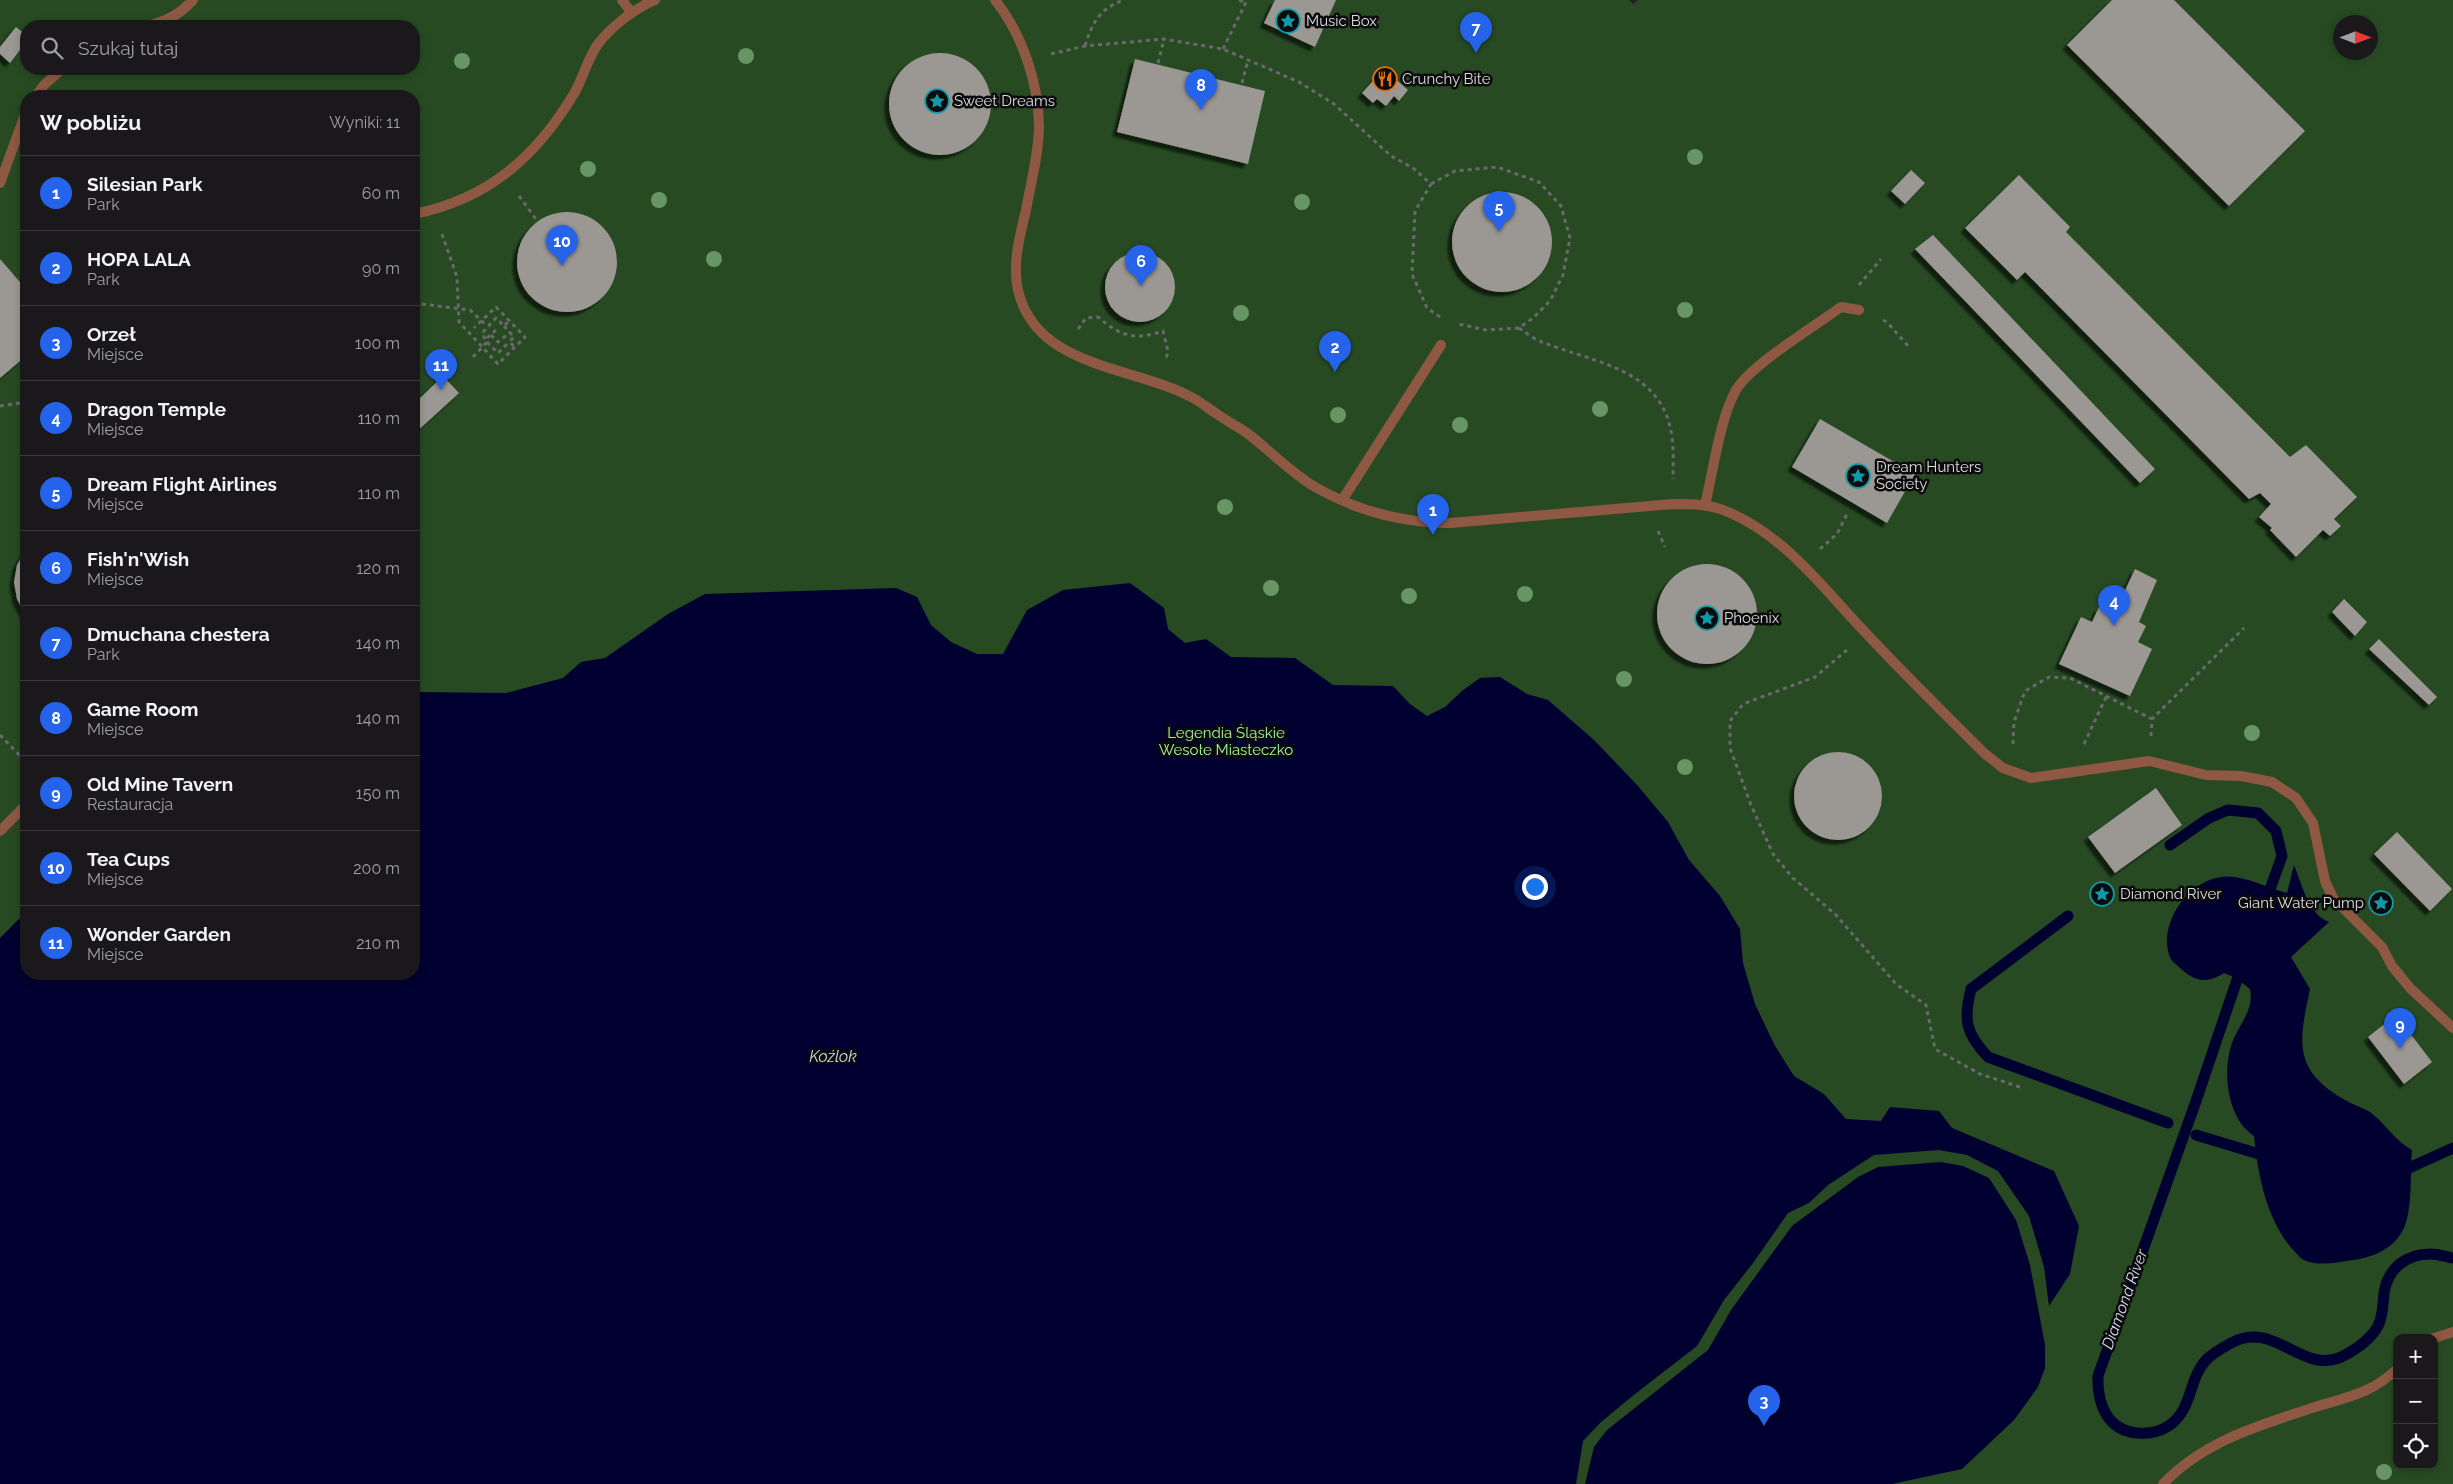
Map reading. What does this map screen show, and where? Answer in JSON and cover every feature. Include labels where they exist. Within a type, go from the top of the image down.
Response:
[{"type":"street","points":[[168,20],[193,0]]},
{"type":"street","points":[[622,0],[631,12]]},
{"type":"street","points":[[420,213],[431,211],[477,194],[505,175],[530,153],[552,128],[576,90],[598,44],[631,12],[655,0]]},
{"type":"street","points":[[995,0],[1007,16],[1022,45],[1034,88],[1039,125],[1035,162],[1016,267],[1018,291],[1028,314],[1043,336],[1066,351],[1193,398],[1249,434],[1315,486],[1361,508],[1422,523],[1451,523],[1672,504],[1705,505],[1728,511],[1753,525],[1803,564],[1865,632],[1984,753],[2003,768],[2031,778],[2149,761],[2206,775],[2241,776],[2272,782],[2296,798],[2313,823],[2325,880],[2333,898],[2382,947],[2392,966],[2410,988],[2453,1028]]},
{"type":"street","points":[[40,90],[55,75]]},
{"type":"street","points":[[0,183],[20,128]]},
{"type":"street","points":[[1705,505],[1725,421],[1736,390],[1753,371],[1841,307],[1859,310]]},
{"type":"street","points":[[1342,499],[1441,345]]},
{"type":"street","points":[[0,831],[20,811]]},
{"type":"street","points":[[2438,1337],[2453,1332]]},
{"type":"street","points":[[2163,1484],[2181,1465],[2215,1444],[2297,1413],[2374,1388],[2393,1372]]},
{"type":"path","points":[[1085,46],[1091,25],[1106,8],[1124,0]]},
{"type":"path","points":[[1223,49],[1247,1],[1239,0]]},
{"type":"path","points":[[1026,60],[1085,46],[1164,39],[1223,49],[1299,82],[1334,104],[1391,156],[1414,168],[1431,184]]},
{"type":"path","points":[[1158,63],[1164,39]]},
{"type":"path","points":[[1242,83],[1248,60]]},
{"type":"path","points":[[1498,167],[1539,182],[1561,206],[1570,238],[1562,275],[1550,301],[1533,318],[1519,328],[1486,330],[1450,323],[1426,308],[1412,274],[1412,239],[1415,211],[1431,184],[1455,171],[1498,167]]},
{"type":"path","points":[[431,211],[452,259],[457,277],[459,322],[498,364],[525,338],[496,308],[474,328]]},
{"type":"path","points":[[420,304],[470,310],[487,326]]},
{"type":"path","points":[[1859,310],[1887,322],[1909,347]]},
{"type":"path","points":[[496,318],[504,326],[514,337],[498,352],[482,333],[496,318]]},
{"type":"path","points":[[1066,351],[1086,318],[1098,318],[1115,331],[1134,336],[1163,331],[1168,351],[1158,385]]},
{"type":"path","points":[[504,326],[510,321]]},
{"type":"path","points":[[1519,328],[1540,342],[1604,363],[1634,376],[1652,391],[1666,414],[1672,437],[1672,504]]},
{"type":"path","points":[[473,357],[491,335],[496,330],[498,332]]},
{"type":"path","points":[[491,335],[498,342],[510,332]]},
{"type":"path","points":[[510,342],[515,347]]},
{"type":"path","points":[[0,406],[20,403]]},
{"type":"path","points":[[1803,564],[1836,534],[1848,512]]},
{"type":"path","points":[[2149,761],[2152,719],[2244,628]]},
{"type":"path","points":[[1865,632],[1815,677],[1743,704],[1730,721],[1730,748],[1751,806],[1773,854],[1793,878],[1836,915],[1896,984],[1926,1005],[1935,1050],[1980,1074],[2020,1087]]},
{"type":"path","points":[[2003,768],[2013,750],[2014,722],[2025,691],[2049,677],[2070,678],[2152,719]]},
{"type":"path","points":[[2075,773],[2084,742],[2106,697]]},
{"type":"path","points":[[0,735],[20,756]]},
{"type":"green space","name":"Legendia Śląskie Wesołe Miasteczko","points":[[0,0],[1629,0],[1633,4],[1638,0],[2453,0],[2453,1484],[0,1484]]},
{"type":"water","name":"Koźlok","points":[[1130,583],[1164,608],[1168,629],[1185,643],[1206,639],[1231,657],[1295,658],[1333,685],[1393,686],[1410,704],[1427,716],[1445,707],[1480,678],[1500,677],[1527,694],[1548,700],[1594,740],[1638,786],[1668,822],[1689,860],[1720,896],[1740,929],[1743,963],[1755,1004],[1775,1046],[1794,1076],[1824,1094],[1846,1119],[1881,1121],[1890,1107],[1939,1111],[1952,1128],[2054,1171],[2079,1226],[2070,1274],[2049,1306],[2044,1267],[2029,1216],[1998,1171],[1967,1155],[1939,1150],[1874,1155],[1828,1185],[1809,1203],[1788,1213],[1724,1300],[1697,1346],[1601,1422],[1583,1441],[1576,1484],[0,1484],[0,938],[20,918],[20,980],[420,980],[420,692],[506,693],[563,678],[581,662],[605,658],[668,614],[705,594],[896,588],[917,597],[931,625],[951,642],[977,654],[1003,654],[1027,610],[1063,590]]},
{"type":"water","points":[[2294,865],[2311,905],[2322,918],[2329,922],[2291,957],[2310,989],[2302,1039],[2308,1065],[2316,1077],[2328,1089],[2348,1102],[2370,1112],[2400,1142],[2412,1150],[2408,1213],[2403,1230],[2399,1237],[2388,1247],[2361,1259],[2328,1263],[2310,1262],[2302,1259],[2286,1241],[2271,1213],[2261,1183],[2254,1136],[2237,1117],[2232,1105],[2227,1077],[2230,1050],[2249,1008],[2250,989],[2236,978],[2224,973],[2212,979],[2196,979],[2186,973],[2172,960],[2167,945],[2168,932],[2178,906],[2197,887],[2209,880],[2229,877],[2246,879],[2287,893]]},
{"type":"water","points":[[1941,1162],[1963,1166],[1989,1178],[2016,1220],[2030,1265],[2045,1345],[2045,1368],[2038,1387],[2014,1420],[1962,1469],[1892,1484],[1585,1484],[1594,1447],[1607,1430],[1708,1350],[1731,1310],[1792,1226],[1858,1177],[1878,1167]]},
{"type":"building","points":[[1275,0],[1336,0],[1315,47],[1264,23]]},
{"type":"building","points":[[2112,0],[2174,0],[2305,131],[2229,206],[2067,45]]},
{"type":"building","points":[[16,27],[20,30],[20,50],[10,63],[0,54],[0,47]]},
{"type":"building","points":[[940,53],[959,57],[976,68],[987,85],[991,104],[987,123],[976,140],[959,151],[940,155],[921,151],[904,140],[893,123],[889,104],[893,85],[904,68],[921,57]]},
{"type":"building","points":[[1135,59],[1265,91],[1248,164],[1117,132]]},
{"type":"building","name":"Crunchy Bite","points":[[1384,69],[1408,90],[1399,101],[1394,96],[1386,106],[1377,99],[1373,103],[1362,93]]},
{"type":"building","points":[[1911,170],[1925,183],[1905,204],[1891,191]]},
{"type":"building","points":[[2019,175],[2070,227],[2066,232],[2290,457],[2306,445],[2357,497],[2334,519],[2341,526],[2330,536],[2323,530],[2296,557],[2270,530],[2272,528],[2259,517],[2271,504],[2260,493],[2249,499],[2025,272],[2017,280],[1965,228]]},
{"type":"building","points":[[1502,192],[1521,195],[1538,206],[1549,223],[1552,242],[1549,261],[1538,278],[1521,289],[1502,292],[1483,289],[1466,278],[1455,261],[1452,242],[1455,223],[1466,206],[1483,195]]},
{"type":"building","points":[[557,212],[577,212],[586,215],[603,226],[614,243],[617,252],[617,272],[614,281],[603,298],[586,309],[577,312],[557,312],[539,304],[525,290],[517,272],[517,252],[525,234],[539,220]]},
{"type":"building","points":[[1933,235],[2155,469],[2140,483],[1915,249]]},
{"type":"building","points":[[1140,252],[1159,258],[1169,268],[1175,287],[1169,306],[1159,316],[1140,322],[1121,316],[1111,306],[1105,287],[1111,268],[1121,258]]},
{"type":"building","points":[[0,259],[20,282],[20,361],[0,378]]},
{"type":"building","points":[[443,376],[459,393],[420,429],[420,398]]},
{"type":"building","points":[[1820,419],[1915,474],[1887,523],[1792,467]]},
{"type":"building","points":[[20,560],[20,605],[14,582],[17,565]]},
{"type":"building","points":[[1707,564],[1726,567],[1743,578],[1754,595],[1757,614],[1754,633],[1743,650],[1726,661],[1707,664],[1688,661],[1671,650],[1660,633],[1657,614],[1660,595],[1671,578],[1688,567]]},
{"type":"building","points":[[2135,569],[2157,580],[2139,622],[2146,626],[2138,642],[2152,649],[2130,696],[2059,664],[2081,617],[2092,622],[2099,607],[2114,614]]},
{"type":"building","points":[[2344,599],[2367,622],[2355,636],[2332,612]]},
{"type":"building","points":[[2379,639],[2437,697],[2429,705],[2369,649]]},
{"type":"building","points":[[1829,752],[1847,752],[1863,759],[1875,771],[1882,787],[1882,805],[1875,821],[1863,833],[1847,840],[1829,840],[1813,833],[1801,821],[1794,805],[1794,787],[1801,771],[1813,759]]},
{"type":"building","points":[[2156,788],[2182,825],[2115,873],[2088,837]]},
{"type":"building","points":[[2397,832],[2452,889],[2430,911],[2374,854]]},
{"type":"building","points":[[2396,1015],[2432,1062],[2404,1084],[2368,1037]]},
{"type":"waterway","name":"Diamond River","points":[[2170,845],[2209,818],[2228,810],[2258,813],[2276,831],[2282,856],[2265,903]]},
{"type":"waterway","name":"Diamond River","points":[[2068,916],[1971,989],[1967,1009],[1968,1026],[1971,1034],[1988,1057],[2168,1123]]},
{"type":"waterway","name":"Diamond River","points":[[2242,965],[2195,1104],[2098,1376],[2099,1396],[2111,1421],[2127,1431],[2138,1433],[2155,1432],[2170,1425],[2183,1410],[2196,1376],[2206,1360],[2231,1343],[2247,1337],[2262,1338],[2276,1342],[2317,1360],[2331,1360],[2347,1354],[2368,1339],[2378,1326],[2382,1314],[2386,1284],[2400,1264],[2422,1255],[2434,1254],[2453,1258]]},
{"type":"waterway","name":"Diamond River","points":[[2196,1135],[2269,1157]]},
{"type":"waterway","name":"Diamond River","points":[[2398,1173],[2453,1148]]},
{"type":"place","name":"Music Box","points":[[1288,21]]},
{"type":"place","name":"Dmuchana chestera","points":[[1476,53]]},
{"type":"place","name":"Crunchy Bite","points":[[1385,79]]},
{"type":"place","name":"Sweet Dreams","points":[[937,101]]},
{"type":"place","name":"Game Room","points":[[1201,110]]},
{"type":"place","name":"Dream Flight Airlines","points":[[1499,232]]},
{"type":"place","name":"Tea Cups","points":[[562,266]]},
{"type":"place","name":"Fish'n'Wish","points":[[1141,286]]},
{"type":"place","name":"HOPA LALA","points":[[1335,372]]},
{"type":"place","name":"Wonder Garden","points":[[441,390]]},
{"type":"place","name":"Dream Hunters Society","points":[[1858,476]]},
{"type":"place","name":"Silesian Park","points":[[1433,535]]},
{"type":"place","name":"Phoenix","points":[[1707,618]]},
{"type":"place","name":"Dragon Temple","points":[[2114,626]]},
{"type":"place","name":"Diamond River","points":[[2102,894]]},
{"type":"place","name":"Giant Water Pump","points":[[2381,903]]},
{"type":"place","name":"Old Mine Tavern","points":[[2400,1049]]},
{"type":"place","name":"Orzeł","points":[[1764,1426]]}]
